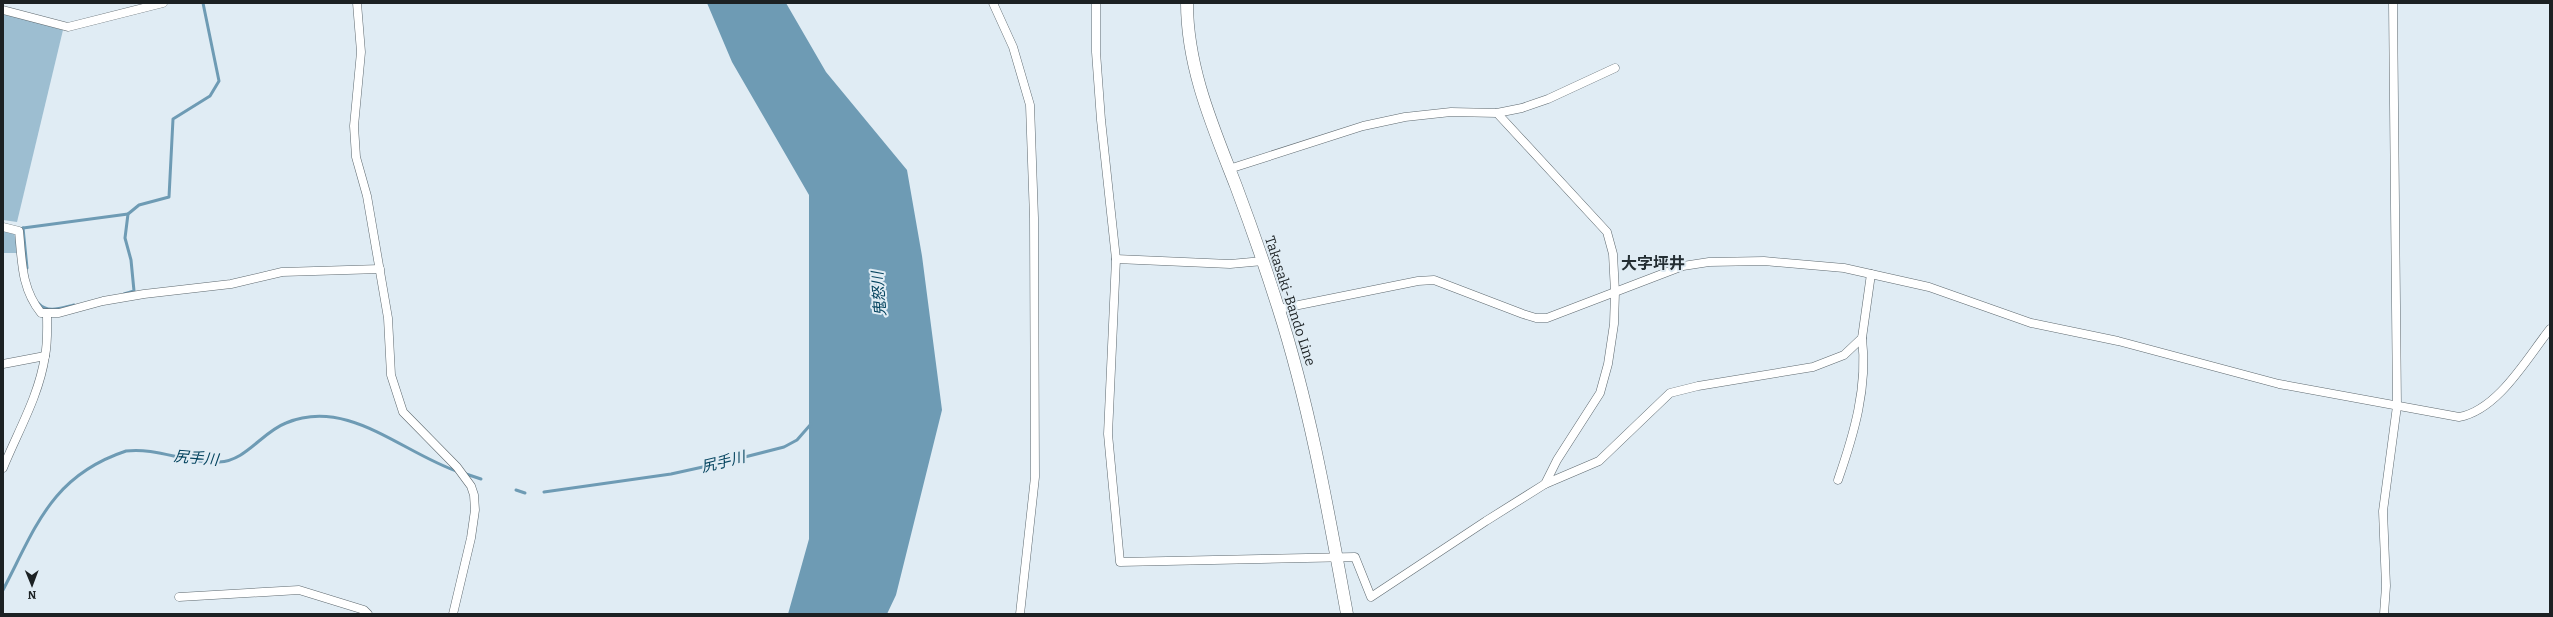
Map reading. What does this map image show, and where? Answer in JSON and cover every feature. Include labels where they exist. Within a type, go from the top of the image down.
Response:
[{"type":"main road","name":"Takasaki-Bando Line","points":[[1187,3],[1188,31],[1194,71],[1279,309],[1314,436],[1337,557],[1346,614]]},
{"type":"street","points":[[3,10],[68,26],[163,3]]},
{"type":"street","points":[[357,3],[361,52],[354,126],[356,157],[366,196],[388,318],[391,375],[403,412],[457,467],[474,494],[475,510],[471,538],[453,614]]},
{"type":"street","points":[[993,3],[1013,47],[1030,104],[1034,218],[1035,477],[1020,614]]},
{"type":"street","points":[[1096,3],[1096,52],[1101,120],[1116,259],[1108,434],[1120,562],[1355,557],[1372,597],[1486,521],[1545,484],[1599,461],[1670,394],[1698,386],[1813,366],[1844,355],[1862,338]]},
{"type":"street","points":[[2384,614],[2386,586],[2383,511],[2397,406],[2393,3]]},
{"type":"street","points":[[1229,170],[1363,126],[1405,117],[1451,112],[1497,113],[1548,98],[1615,68]]},
{"type":"street","points":[[1497,113],[1607,232],[1613,254],[1615,292],[1614,324],[1600,393],[1557,460],[1545,484]]},
{"type":"street","points":[[3,227],[19,231],[24,279],[30,299],[41,313],[59,313],[103,301],[144,294],[231,284],[282,272],[380,269]]},
{"type":"street","points":[[1116,259],[1230,264],[1263,261]]},
{"type":"street","points":[[1279,309],[1418,280],[1434,280],[1523,314],[1536,318],[1547,318],[1666,271],[1709,262],[1764,261],[1844,268],[1929,286],[2031,323],[2183,357],[2279,384],[2459,417],[2479,411],[2499,393],[2550,329]]},
{"type":"street","points":[[1838,480],[1849,449],[1862,393],[1865,359],[1862,338],[1871,274]]},
{"type":"street","points":[[3,468],[31,406],[45,356],[47,313]]},
{"type":"street","points":[[3,364],[45,356]]},
{"type":"street","points":[[179,596],[299,590],[364,610],[368,614]]},
{"type":"shaded area","points":[[3,13],[63,30],[17,222],[3,220]]},
{"type":"shaded area","points":[[3,231],[14,233],[19,253],[3,253]]},
{"type":"water","name":"鬼怒川","points":[[707,3],[786,3],[826,72],[907,170],[922,256],[942,410],[896,595],[887,614],[788,614],[809,539],[809,195],[732,62]]},
{"type":"waterway","points":[[124,294],[134,291],[131,260],[125,238],[128,214],[139,205],[169,197],[173,119],[210,96],[219,81],[203,3]]},
{"type":"waterway","points":[[23,228],[128,214]]},
{"type":"waterway","points":[[23,228],[27,268]]},
{"type":"waterway","points":[[38,303],[50,309],[60,309],[74,305]]},
{"type":"waterway","name":"尻手川","points":[[3,590],[37,525],[49,506],[63,489],[80,474],[101,462],[126,451],[149,451],[196,461],[219,462],[229,460],[246,452],[277,427],[286,423],[309,417],[331,417],[353,422],[374,431],[459,472]]},
{"type":"waterway","name":"尻手川","points":[[544,492],[671,474],[784,447],[797,440],[811,424]]},
{"type":"waterway","name":"尻手川","points":[[466,474],[481,479]]},
{"type":"waterway","name":"尻手川","points":[[516,490],[525,493]]},
{"type":"district","name":"大字坪井","points":[[1653,263]]}]
